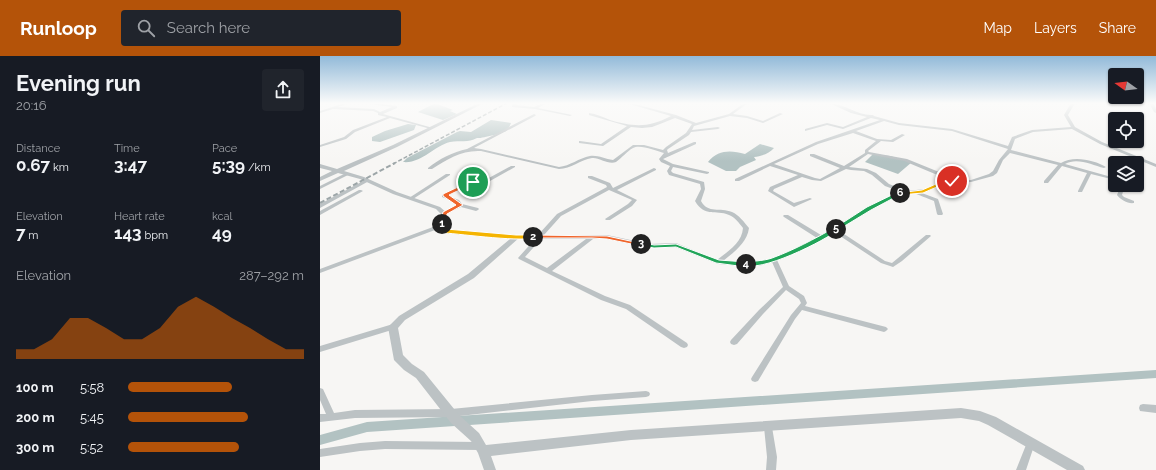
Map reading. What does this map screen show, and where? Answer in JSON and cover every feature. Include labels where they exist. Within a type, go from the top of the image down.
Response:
[{"type":"street","points":[[320,146],[345,138],[359,129],[376,122]]},
{"type":"street","points":[[410,122],[431,128]]},
{"type":"street","points":[[320,179],[381,153],[443,122]]},
{"type":"street","points":[[430,168],[461,151],[521,122]]},
{"type":"street","points":[[621,122],[631,125],[650,126],[660,122]]},
{"type":"street","points":[[690,122],[694,124],[701,122]]},
{"type":"street","points":[[806,130],[827,124],[843,128],[857,122]]},
{"type":"street","points":[[737,180],[795,152],[877,122]]},
{"type":"street","points":[[893,122],[908,126],[952,130],[1009,149],[1108,177]]},
{"type":"street","points":[[1070,122],[1073,128]]},
{"type":"street","points":[[662,158],[667,148],[686,136],[694,124]]},
{"type":"street","points":[[580,142],[602,144],[631,125]]},
{"type":"street","points":[[690,131],[718,128]]},
{"type":"street","points":[[441,226],[441,229],[445,231],[516,237],[592,236],[650,246],[676,246],[718,262],[759,264],[774,260],[821,238],[869,208],[894,196],[908,192],[926,190],[944,182],[971,181],[991,175],[995,172],[1009,149],[1013,138],[1043,129],[1073,128],[1101,143],[1156,166]]},
{"type":"street","points":[[852,131],[878,140],[892,141],[903,135]]},
{"type":"street","points":[[770,164],[800,176],[823,180],[845,168],[868,152],[866,151],[879,141],[878,140]]},
{"type":"street","points":[[662,158],[695,143]]},
{"type":"street","points":[[469,148],[559,168],[567,168],[579,161],[593,157],[614,160],[633,146],[644,146],[666,152]]},
{"type":"street","points":[[868,152],[905,160],[952,181]]},
{"type":"street","points":[[812,155],[845,168],[865,170],[874,174],[887,185],[936,200],[940,214]]},
{"type":"street","points":[[662,158],[663,161],[672,165],[707,172]]},
{"type":"street","points":[[1046,182],[1060,164],[1076,159],[1104,167]]},
{"type":"street","points":[[672,165],[669,171],[671,174],[702,183],[704,190],[698,201],[700,207],[708,211],[732,214],[746,228],[745,234],[740,242],[718,262]]},
{"type":"street","points":[[320,166],[348,174],[394,193],[438,208],[444,213],[445,217],[441,226],[320,271]]},
{"type":"street","points":[[476,209],[460,205],[444,196],[470,182],[488,180],[513,167]]},
{"type":"street","points":[[654,169],[559,215],[521,256],[524,260],[549,270],[603,298],[628,307],[684,345]]},
{"type":"street","points":[[1080,191],[1090,172]]},
{"type":"street","points":[[320,188],[348,174]]},
{"type":"street","points":[[411,198],[448,175]]},
{"type":"street","points":[[800,176],[777,186],[770,190],[770,193],[792,205],[798,205],[810,199]]},
{"type":"street","points":[[590,177],[610,185],[611,189],[635,200],[630,205],[608,219]]},
{"type":"street","points":[[320,206],[367,181]]},
{"type":"street","points":[[320,213],[361,190]]},
{"type":"street","points":[[1120,192],[1119,195],[1122,198],[1132,202]]},
{"type":"street","points":[[444,213],[460,205]]},
{"type":"street","points":[[786,216],[821,238]]},
{"type":"street","points":[[835,230],[883,262],[893,265],[928,236]]},
{"type":"street","points":[[549,270],[592,236]]},
{"type":"street","points":[[320,349],[393,327],[402,318],[471,276],[516,237]]},
{"type":"street","points":[[755,379],[804,300],[786,287],[774,260]]},
{"type":"street","points":[[734,342],[786,287]]},
{"type":"street","points":[[801,307],[884,329]]},
{"type":"street","points":[[393,327],[398,357],[408,367],[420,375],[479,445],[490,470]]},
{"type":"street","points":[[320,391],[332,417]]},
{"type":"street","points":[[320,418],[355,414],[453,416],[592,398],[646,394]]},
{"type":"street","points":[[1143,408],[1156,409]]},
{"type":"street","points":[[320,453],[385,445],[479,445],[961,413],[980,416],[992,421],[1079,470]]},
{"type":"street","points":[[768,427],[772,457],[771,470]]},
{"type":"street","points":[[1021,470],[1031,443]]},
{"type":"shaded area","points":[[487,122],[511,123],[504,132],[487,137],[450,142],[438,147],[422,158],[410,162],[403,162],[407,158],[457,132],[471,132]]},
{"type":"shaded area","points":[[408,124],[416,125],[414,130],[380,142],[372,141],[372,137],[385,131]]},
{"type":"shaded area","points":[[760,144],[774,148],[767,153],[754,157],[756,160],[740,167],[736,171],[726,171],[708,162],[720,153],[734,152],[745,154]]},
{"type":"shaded area","points":[[873,154],[890,156],[912,162],[898,174],[865,162]]},
{"type":"waterway","points":[[320,440],[367,427],[1156,374]]},
{"type":"railway","points":[[393,164],[471,122]]},
{"type":"railway","points":[[320,203],[395,163]]},
{"type":"route","points":[[473,182],[444,196],[460,205],[444,213],[445,217],[441,229],[445,231],[516,237],[592,236],[650,246],[680,246],[718,262],[759,264],[774,260],[815,241],[869,208],[898,194],[923,191],[944,182],[952,181]]}]
